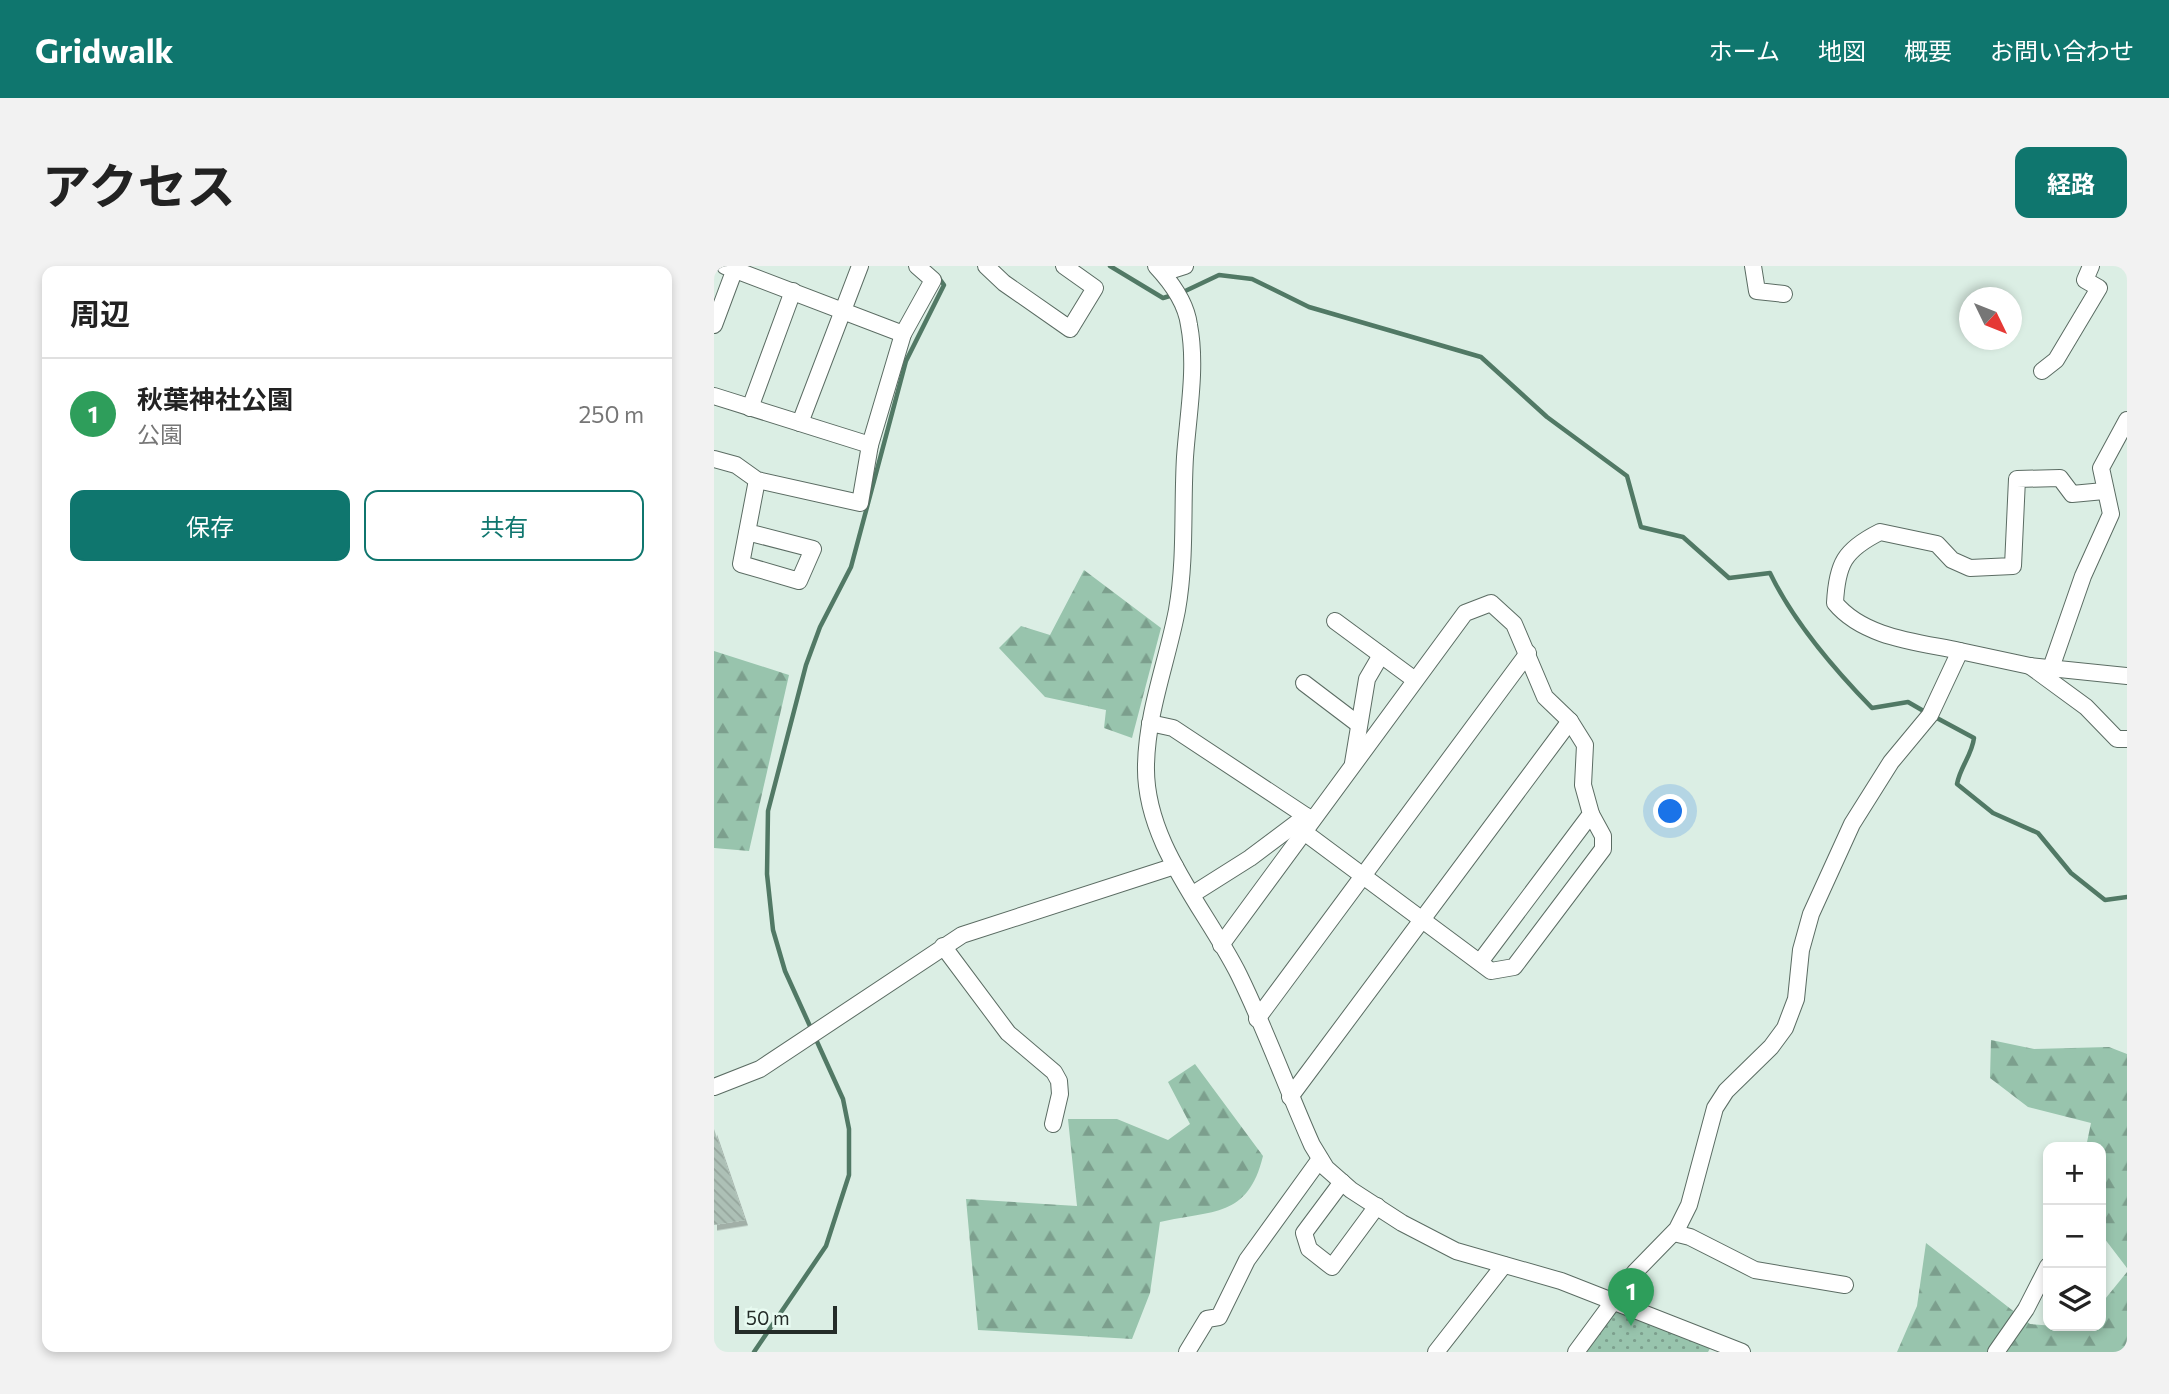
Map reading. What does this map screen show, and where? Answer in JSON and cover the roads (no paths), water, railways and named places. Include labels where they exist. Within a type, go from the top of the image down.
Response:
[{"type":"street","points":[[800,424],[860,266]]},
{"type":"street","points":[[714,459],[736,465],[757,480],[860,503],[870,445],[903,334],[933,280],[917,266]]},
{"type":"street","points":[[986,266],[1004,283],[1070,328],[1096,288],[1064,266]]},
{"type":"street","points":[[1185,266],[1159,270],[1181,298],[1189,325],[1191,376],[1183,560],[1177,610],[1150,723],[1146,767],[1150,801],[1158,831],[1175,866],[1222,945],[1320,1159],[1342,1182],[1377,1206],[1456,1251],[1613,1300],[1742,1352]]},
{"type":"street","points":[[1753,266],[1757,291],[1784,294]]},
{"type":"street","points":[[2042,371],[2056,360],[2099,288],[2085,280],[2091,266]]},
{"type":"street","points":[[714,326],[732,267],[903,334]]},
{"type":"street","points":[[750,408],[793,291]]},
{"type":"street","points":[[714,396],[870,445]]},
{"type":"street","points":[[2051,668],[2083,576],[2111,514],[2101,468],[2127,420]]},
{"type":"street","points":[[2104,491],[2072,494],[2060,478],[2017,479],[2013,566],[1970,568],[1952,560],[1937,544],[1880,532],[1855,547],[1839,567],[1835,603],[1854,623],[1878,631],[2030,666],[2127,676]]},
{"type":"street","points":[[747,532],[813,548],[799,581],[741,564],[747,532],[757,480]]},
{"type":"street","points":[[1150,723],[1173,729],[1307,823],[1363,877],[1491,971],[1514,967],[1603,849],[1603,836],[1591,814],[1583,785],[1585,745],[1570,721],[1545,697],[1514,624],[1491,603],[1465,612],[1307,823],[1222,945]]},
{"type":"street","points":[[1335,621],[1415,680]]},
{"type":"street","points":[[1576,1352],[1635,1272],[1674,1233],[1689,1205],[1715,1108],[1726,1091],[1771,1047],[1785,1028],[1796,999],[1801,950],[1811,915],[1857,815],[1891,762],[1930,715],[1960,651]]},
{"type":"street","points":[[1257,1019],[1528,653]]},
{"type":"street","points":[[1353,764],[1367,679],[1381,655]]},
{"type":"street","points":[[2030,666],[2086,707],[2117,739],[2127,739]]},
{"type":"street","points":[[1304,683],[1358,724]]},
{"type":"street","points":[[1290,1097],[1570,721]]},
{"type":"street","points":[[1480,962],[1591,814]]},
{"type":"street","points":[[1193,894],[1307,823]]},
{"type":"street","points":[[714,1087],[760,1069],[962,935],[1175,866]]},
{"type":"street","points":[[943,946],[1007,1033],[1054,1072],[1059,1081],[1060,1094],[1053,1124]]},
{"type":"street","points":[[1186,1352],[1208,1319],[1219,1317],[1247,1260],[1320,1159]]},
{"type":"street","points":[[1342,1182],[1304,1233],[1309,1249],[1332,1267],[1377,1206]]},
{"type":"street","points":[[1674,1233],[1690,1237],[1755,1270],[1846,1285]]},
{"type":"street","points":[[1436,1352],[1504,1265]]},
{"type":"street","points":[[1996,1352],[2026,1309],[2047,1268]]},
{"type":"waterway","points":[[1110,266],[1163,298],[1173,295]]},
{"type":"waterway","points":[[1181,293],[1219,275],[1252,279],[1309,307],[1481,357],[1547,417],[1627,476],[1641,527],[1683,537],[1729,578],[1770,573],[1791,610],[1816,645],[1872,708],[1908,702],[1927,713]]},
{"type":"waterway","points":[[754,1352],[826,1246],[849,1175],[849,1129],[843,1099],[785,971],[773,930],[767,874],[768,811],[806,665],[820,627],[851,567],[906,361],[944,285],[939,278]]},
{"type":"waterway","points":[[1935,717],[1974,738],[1957,784],[1993,813],[2038,833],[2071,873],[2105,900],[2127,897]]},
{"type":"place","name":"秋葉神社公園","points":[[1631,1326]]}]
